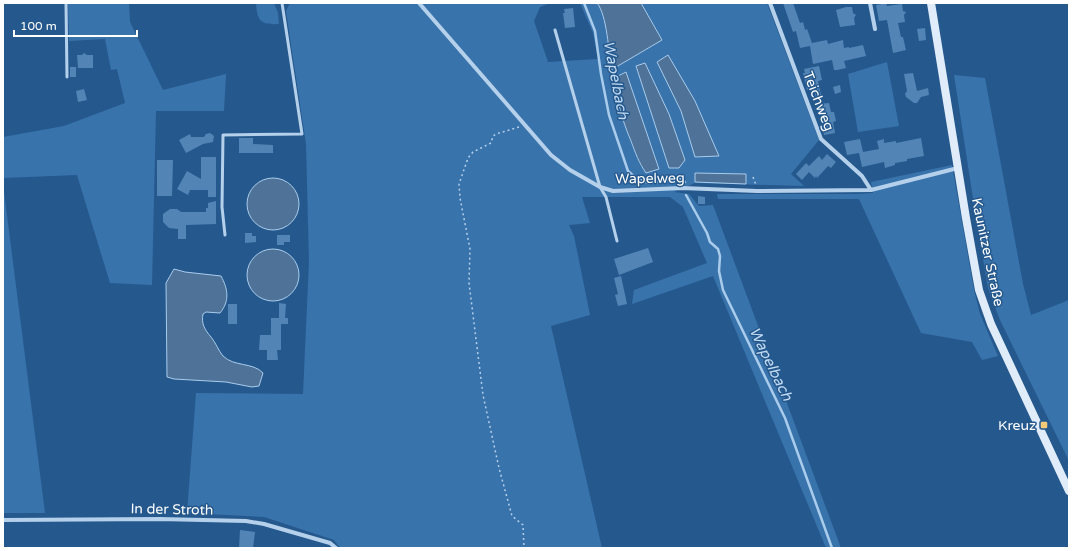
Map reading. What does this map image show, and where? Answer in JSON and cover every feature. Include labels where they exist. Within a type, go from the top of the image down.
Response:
[{"type":"street","name":"Wapelweg","points":[[419,3],[551,155],[570,170],[600,187],[613,191],[682,188],[757,191],[872,190],[958,168]]},
{"type":"street","name":"Teichweg","points":[[770,3],[821,139],[862,176],[872,190]]},
{"type":"street","points":[[870,3],[875,29]]},
{"type":"street","name":"Kaunitzer Straße","points":[[931,3],[979,290],[991,324],[1069,491]]},
{"type":"street","name":"In der Stroth","points":[[3,520],[246,520],[330,543],[336,548]]},
{"type":"lane","points":[[66,3],[67,78]]},
{"type":"lane","points":[[224,235],[222,207],[222,135],[302,134],[282,3]]},
{"type":"lane","points":[[555,30],[600,187],[606,197],[617,241]]},
{"type":"path","points":[[523,122],[519,127],[496,134],[493,136],[491,143],[473,152],[468,158],[459,184],[460,198],[470,249],[469,283],[482,395],[512,516],[523,524],[524,548]]},
{"type":"path","points":[[753,177],[757,191]]},
{"type":"shaded area","points":[[68,3],[129,3],[130,22],[163,90],[226,74],[224,111],[156,111],[152,285],[110,283],[77,175],[3,178],[3,137],[64,126],[125,103],[117,69],[111,70],[105,39],[69,41]]},
{"type":"shaded area","points":[[256,3],[274,3],[278,13],[279,24],[268,24],[261,21],[257,14]]},
{"type":"shaded area","points":[[290,3],[550,3],[540,7],[534,21],[548,62],[598,59],[593,33],[580,3],[597,3],[601,9],[605,25],[611,70],[662,40],[641,3],[767,3],[819,140],[791,174],[804,186],[695,183],[674,192],[689,194],[699,206],[713,205],[841,548],[826,548],[713,276],[632,304],[634,290],[707,263],[683,207],[670,197],[582,197],[590,223],[569,225],[574,236],[590,315],[551,326],[602,548],[340,548],[334,540],[264,517],[187,513],[196,393],[303,394],[309,261],[306,144],[286,11]],"holes":[[[645,63],[669,114],[685,160]],[[625,72],[659,168],[646,173],[629,137],[617,95],[614,78]]]},
{"type":"shaded area","points":[[887,62],[899,126],[858,132],[848,74]]},
{"type":"shaded area","points":[[954,75],[985,78],[1023,284],[1031,315],[1069,300],[1069,461],[1000,320],[988,288]]},
{"type":"shaded area","points":[[952,165],[974,290],[980,314],[998,356],[982,360],[972,342],[921,333],[859,199],[718,199],[717,194],[873,193],[871,182]]},
{"type":"shaded area","points":[[3,184],[45,513],[3,513]]},
{"type":"water","points":[[597,3],[641,3],[662,40],[611,70],[605,25]]},
{"type":"water","points":[[668,55],[695,101],[719,156],[695,157],[681,111],[657,62]]},
{"type":"water","points":[[645,63],[669,114],[685,160],[679,168],[669,168],[668,165],[636,66]]},
{"type":"water","points":[[626,72],[659,169],[646,173],[637,157],[622,118],[617,95],[614,78]]},
{"type":"water","points":[[695,173],[746,174],[746,184],[695,182]]},
{"type":"water","points":[[268,178],[278,178],[292,185],[299,199],[299,209],[292,223],[278,230],[268,230],[258,226],[251,219],[247,209],[247,199],[251,189],[258,182]]},
{"type":"water","points":[[268,249],[278,249],[292,256],[299,270],[299,280],[292,294],[278,301],[268,301],[258,297],[251,290],[247,280],[247,270],[251,260],[258,253]]},
{"type":"water","points":[[174,269],[185,272],[221,276],[225,286],[227,299],[220,313],[206,312],[203,314],[204,327],[223,356],[232,362],[254,367],[263,373],[259,386],[252,387],[226,382],[174,379],[167,377],[166,283]]},
{"type":"building","points":[[783,3],[793,3],[800,23],[803,22],[805,30],[807,29],[812,43],[827,40],[828,44],[843,40],[844,48],[863,45],[866,56],[844,61],[846,68],[837,70],[834,70],[832,60],[813,64],[810,46],[800,48],[796,31],[793,32]]},
{"type":"building","points":[[886,3],[887,6],[902,4],[903,11],[906,12],[904,15],[905,22],[898,23],[906,50],[893,53],[887,20],[879,21],[876,5]]},
{"type":"building","points":[[852,7],[853,13],[856,15],[854,18],[855,25],[840,27],[836,10]]},
{"type":"building","points":[[573,8],[575,27],[565,28],[563,13],[565,13],[564,9]]},
{"type":"building","points":[[925,28],[926,40],[919,41],[917,29]]},
{"type":"building","points":[[84,53],[87,55],[93,55],[93,68],[78,68],[77,55],[82,55]]},
{"type":"building","points":[[819,66],[822,80],[818,81],[822,99],[816,100],[814,88],[807,90],[803,73],[805,73],[804,69]]},
{"type":"building","points":[[70,67],[76,67],[76,77],[70,77]]},
{"type":"building","points":[[913,73],[917,91],[928,88],[929,95],[921,97],[917,103],[914,103],[906,97],[905,94],[907,91],[904,74]]},
{"type":"building","points":[[840,85],[841,92],[835,94],[833,87]]},
{"type":"building","points":[[84,89],[87,100],[78,102],[76,91]]},
{"type":"building","points":[[829,103],[831,112],[834,112],[836,121],[833,122],[835,133],[824,135],[819,104]]},
{"type":"building","points":[[210,133],[214,136],[213,142],[203,144],[186,153],[179,140],[190,134],[191,137],[204,137],[206,134]]},
{"type":"building","points":[[239,138],[253,138],[253,144],[273,145],[273,153],[239,153]]},
{"type":"building","points":[[921,138],[924,156],[907,159],[907,161],[895,163],[895,165],[885,168],[884,162],[862,167],[859,153],[847,155],[844,142],[860,139],[863,152],[879,149],[877,141],[884,139],[884,143],[896,141],[896,143]]},
{"type":"building","points":[[827,154],[836,162],[831,168],[828,166],[817,178],[809,172],[802,180],[796,174],[806,163],[809,166],[819,156],[822,160]]},
{"type":"building","points":[[201,157],[216,157],[216,197],[208,197],[208,190],[190,190],[188,195],[177,189],[187,171],[201,179]]},
{"type":"building","points":[[157,160],[173,160],[172,196],[157,196]]},
{"type":"building","points":[[698,196],[705,197],[705,204],[698,204]]},
{"type":"building","points":[[216,201],[216,224],[186,225],[186,239],[178,239],[178,229],[169,228],[163,222],[163,214],[170,209],[177,209],[181,212],[206,212],[208,203]]},
{"type":"building","points":[[245,233],[252,233],[252,236],[256,236],[256,242],[245,243]]},
{"type":"building","points":[[277,235],[290,235],[290,242],[284,242],[284,245],[277,245]]},
{"type":"building","points":[[648,248],[653,262],[619,275],[614,259]]},
{"type":"building","points":[[621,276],[627,304],[618,306],[615,295],[618,294],[614,278]]},
{"type":"building","points":[[279,303],[286,304],[285,318],[288,318],[288,324],[281,324],[281,350],[277,350],[278,360],[267,360],[267,350],[259,350],[260,335],[271,335],[271,318],[279,318]]},
{"type":"building","points":[[228,304],[237,304],[237,324],[228,324]]},
{"type":"building","points":[[240,530],[255,532],[253,548],[239,548]]},
{"type":"waterway","name":"Wapelbach","points":[[584,3],[595,31],[609,115],[628,171],[637,179],[649,183],[681,179],[685,182]]},
{"type":"waterway","name":"Wapelbach","points":[[686,195],[707,233],[710,242],[718,249],[720,256],[719,271],[723,290],[785,418],[832,548]]},
{"type":"place","name":"Kreuz","points":[[1044,425]]}]
